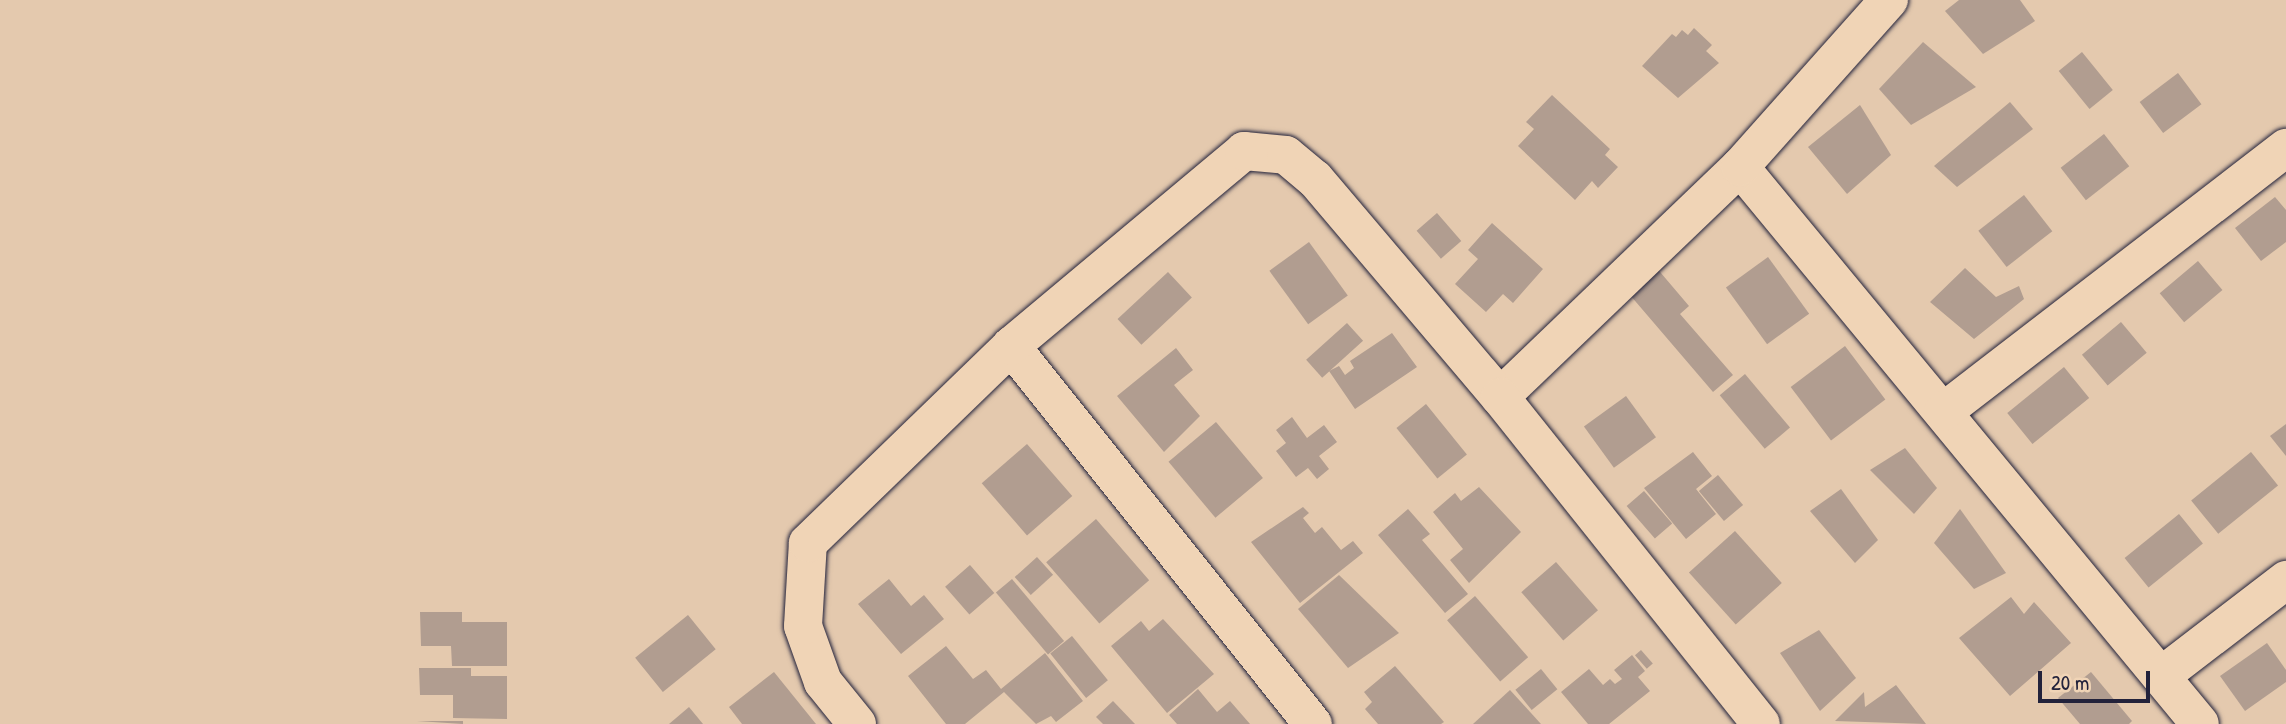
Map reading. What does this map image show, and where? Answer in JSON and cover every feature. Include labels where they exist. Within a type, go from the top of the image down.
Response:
[{"type":"street","points":[[1500,397],[1740,167],[1889,0]]},
{"type":"street","points":[[1943,412],[2286,148]]},
{"type":"street","points":[[857,724],[823,682],[803,626],[808,543],[1011,346],[1244,151],[1286,155],[1315,179],[1500,397],[1761,724]]},
{"type":"street","points":[[1740,167],[2200,724]]},
{"type":"street","points":[[1011,346],[1314,724]]},
{"type":"street","points":[[2161,676],[2286,580]]},
{"type":"building","points":[[1959,0],[2020,0],[2035,21],[1983,54],[1945,11]]},
{"type":"building","points":[[1694,28],[1712,45],[1706,51],[1719,63],[1678,98],[1642,66],[1672,34],[1676,37],[1682,30],[1688,35]]},
{"type":"building","points":[[1923,42],[1976,87],[1911,125],[1879,89]]},
{"type":"building","points":[[2082,52],[2113,90],[2090,109],[2059,71]]},
{"type":"building","points":[[2178,73],[2201,104],[2163,133],[2140,102]]},
{"type":"building","points":[[1552,95],[1610,149],[1605,155],[1618,167],[1598,188],[1592,181],[1575,200],[1518,146],[1534,129],[1526,122]]},
{"type":"building","points":[[2010,102],[2033,129],[1957,187],[1934,166]]},
{"type":"building","points":[[1860,105],[1891,155],[1847,194],[1808,147]]},
{"type":"building","points":[[2104,134],[2129,166],[2086,200],[2061,168]]},
{"type":"building","points":[[2024,195],[2052,231],[2007,267],[1978,231]]},
{"type":"building","points":[[2275,197],[2286,210],[2286,242],[2261,261],[2235,228]]},
{"type":"building","points":[[1437,213],[1461,241],[1441,259],[1417,231]]},
{"type":"building","points":[[1492,223],[1543,269],[1513,303],[1503,294],[1486,312],[1455,284],[1478,259],[1468,250]]},
{"type":"building","points":[[1309,242],[1348,295],[1308,324],[1269,271]]},
{"type":"building","points":[[1768,257],[1809,314],[1767,344],[1726,288]]},
{"type":"building","points":[[2198,261],[2222,290],[2184,322],[2160,293]]},
{"type":"building","points":[[1655,266],[1689,306],[1680,314],[1733,375],[1713,392],[1624,288]]},
{"type":"building","points":[[1965,268],[1996,297],[2019,286],[2024,299],[1974,339],[1930,302]]},
{"type":"building","points":[[1168,272],[1192,298],[1141,345],[1118,319]]},
{"type":"building","points":[[2121,322],[2147,353],[2108,385],[2082,355]]},
{"type":"building","points":[[1347,323],[1363,341],[1322,378],[1306,360]]},
{"type":"building","points":[[1392,333],[1417,367],[1355,409],[1329,371],[1339,366],[1345,375],[1354,368],[1350,361]]},
{"type":"building","points":[[1845,346],[1885,400],[1831,440],[1791,387]]},
{"type":"building","points":[[1176,348],[1193,370],[1174,385],[1200,416],[1164,452],[1117,396]]},
{"type":"building","points":[[2064,367],[2089,398],[2032,444],[2007,413]]},
{"type":"building","points":[[1745,374],[1790,428],[1765,449],[1720,395]]},
{"type":"building","points":[[1626,396],[1656,437],[1614,468],[1584,427]]},
{"type":"building","points":[[1426,404],[1467,455],[1437,478],[1396,428]]},
{"type":"building","points":[[1292,417],[1307,438],[1324,425],[1337,442],[1319,456],[1329,469],[1317,479],[1308,468],[1296,477],[1276,451],[1286,443],[1276,430]]},
{"type":"building","points":[[1216,422],[1263,478],[1215,518],[1169,462]]},
{"type":"building","points":[[2286,424],[2286,456],[2270,436]]},
{"type":"building","points":[[1027,444],[1072,496],[1027,535],[982,483]]},
{"type":"building","points":[[1905,448],[1937,488],[1914,514],[1870,470]]},
{"type":"building","points":[[1693,452],[1712,476],[1696,489],[1716,514],[1686,539],[1644,488]]},
{"type":"building","points":[[2251,452],[2278,485],[2218,534],[2191,500]]},
{"type":"building","points":[[1718,475],[1743,505],[1724,521],[1699,491]]},
{"type":"building","points":[[1479,487],[1521,532],[1469,583],[1450,560],[1463,549],[1433,512],[1455,493],[1461,501]]},
{"type":"building","points":[[1841,489],[1878,540],[1855,563],[1810,511]]},
{"type":"building","points":[[1644,491],[1672,523],[1655,539],[1627,506]]},
{"type":"building","points":[[1303,507],[1309,513],[1303,518],[1315,533],[1322,527],[1341,550],[1353,541],[1363,553],[1300,603],[1251,542]]},
{"type":"building","points":[[1408,509],[1430,534],[1422,540],[1468,594],[1445,613],[1378,535]]},
{"type":"building","points":[[1960,509],[2006,573],[1974,589],[1934,543]]},
{"type":"building","points":[[2179,514],[2203,544],[2149,588],[2125,558]]},
{"type":"building","points":[[1096,519],[1149,580],[1099,623],[1046,562]]},
{"type":"building","points":[[1735,531],[1782,583],[1736,625],[1689,572]]},
{"type":"building","points":[[1037,557],[1053,575],[1031,595],[1015,577]]},
{"type":"building","points":[[1556,562],[1598,610],[1563,640],[1521,592]]},
{"type":"building","points":[[970,565],[994,593],[969,615],[945,587]]},
{"type":"building","points":[[1339,575],[1399,633],[1348,668],[1298,609]]},
{"type":"building","points":[[889,579],[911,606],[924,595],[944,619],[901,654],[858,604]]},
{"type":"building","points":[[1012,579],[1064,641],[1048,655],[996,592]]},
{"type":"building","points":[[1475,596],[1528,657],[1500,681],[1447,620]]},
{"type":"building","points":[[2011,597],[2024,614],[2034,602],[2071,643],[2010,696],[1959,638]]},
{"type":"building","points":[[420,612],[462,612],[462,622],[507,622],[507,666],[452,666],[451,646],[421,646]]},
{"type":"building","points":[[688,615],[716,649],[663,692],[635,658]]},
{"type":"building","points":[[1163,619],[1214,674],[1167,713],[1111,646],[1141,621],[1149,631]]},
{"type":"building","points":[[1819,630],[1856,678],[1820,711],[1780,653]]},
{"type":"building","points":[[1072,636],[1108,680],[1086,698],[1050,654]]},
{"type":"building","points":[[2267,643],[2286,670],[2286,682],[2245,711],[2220,676]]},
{"type":"building","points":[[946,646],[973,679],[986,670],[1001,689],[1045,653],[1083,701],[1056,722],[1051,716],[1036,724],[1004,692],[965,724],[946,724],[908,676]]},
{"type":"building","points":[[1641,650],[1653,664],[1647,669],[1635,655]]},
{"type":"building","points":[[1632,655],[1645,671],[1638,677],[1650,691],[1609,724],[1588,724],[1561,692],[1589,669],[1603,685],[1610,679],[1615,684],[1622,679],[1614,670]]},
{"type":"building","points":[[1395,666],[1444,722],[1378,724],[1365,709],[1372,702],[1364,692]]},
{"type":"building","points":[[419,668],[471,668],[471,676],[507,676],[507,719],[453,718],[453,695],[420,695]]},
{"type":"building","points":[[1541,669],[1557,689],[1532,710],[1515,690]]},
{"type":"building","points":[[774,672],[816,724],[742,724],[729,707]]},
{"type":"building","points":[[2091,672],[2132,721],[2129,724],[2080,724],[2058,698]]},
{"type":"building","points":[[1896,685],[1926,724],[1835,721],[1864,692],[1865,707]]},
{"type":"building","points":[[1198,689],[1217,712],[1230,701],[1250,724],[1177,724],[1169,715]]},
{"type":"building","points":[[1510,690],[1541,724],[1473,724]]},
{"type":"building","points":[[1113,701],[1135,724],[1103,724],[1096,717]]},
{"type":"building","points":[[689,707],[703,724],[669,724]]},
{"type":"building","points":[[417,721],[463,721],[463,724]]}]
